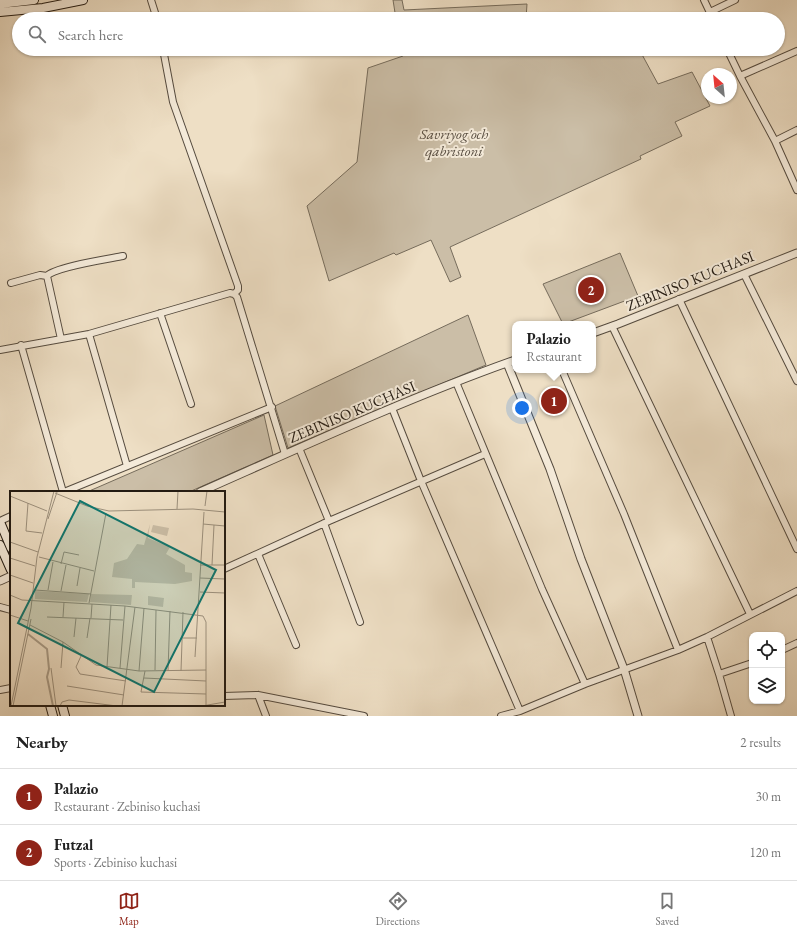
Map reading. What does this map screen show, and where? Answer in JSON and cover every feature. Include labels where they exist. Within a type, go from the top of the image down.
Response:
[{"type":"main road","points":[[0,4],[34,0]]},
{"type":"main road","points":[[0,12],[42,8],[83,0]]},
{"type":"main road","points":[[0,521],[10,546]]},
{"type":"main road","points":[[0,545],[10,568]]},
{"type":"main road","points":[[50,706],[53,716]]},
{"type":"main road","points":[[62,706],[65,716]]},
{"type":"street","points":[[151,0],[155,12]]},
{"type":"street","points":[[704,0],[710,12],[735,0]]},
{"type":"street","points":[[740,76],[797,51]]},
{"type":"street","points":[[164,56],[173,102],[238,286],[238,290],[234,294]]},
{"type":"street","points":[[730,56],[775,141],[797,190]]},
{"type":"street","points":[[775,141],[797,130]]},
{"type":"street","name":"ZEBINISO KUCHASI","points":[[596,332],[797,253]]},
{"type":"street","points":[[47,276],[50,272],[123,256]]},
{"type":"street","points":[[744,274],[797,381]]},
{"type":"street","points":[[11,283],[40,275],[47,276]]},
{"type":"street","points":[[47,276],[61,339]]},
{"type":"street","points":[[0,350],[89,334],[230,293],[234,294],[237,297],[272,407],[285,454]]},
{"type":"street","points":[[679,300],[797,549]]},
{"type":"street","points":[[160,313],[191,404]]},
{"type":"street","points":[[612,326],[750,614]]},
{"type":"street","points":[[89,334],[127,466]]},
{"type":"street","points":[[21,346],[64,491]]},
{"type":"street","name":"ZEBINISO KUCHASI","points":[[202,491],[392,408],[512,361]]},
{"type":"street","points":[[507,363],[550,469],[581,559],[624,669],[638,716]]},
{"type":"street","points":[[563,373],[624,514],[678,650]]},
{"type":"street","points":[[456,382],[542,589],[585,684]]},
{"type":"street","points":[[66,491],[272,407]]},
{"type":"street","points":[[392,408],[421,481],[520,710]]},
{"type":"street","points":[[299,448],[360,622]]},
{"type":"street","points":[[225,569],[326,522],[485,454]]},
{"type":"street","points":[[0,521],[10,516]]},
{"type":"street","points":[[258,554],[296,645]]},
{"type":"street","points":[[0,581],[10,576]]},
{"type":"street","points":[[501,716],[678,650],[797,591]]},
{"type":"street","points":[[0,606],[10,610]]},
{"type":"street","points":[[706,637],[719,674],[731,716]]},
{"type":"street","points":[[785,649],[797,643]]},
{"type":"street","points":[[719,674],[749,664]]},
{"type":"street","points":[[0,690],[10,688]]},
{"type":"street","points":[[225,696],[258,695],[364,716]]},
{"type":"street","points":[[258,695],[266,716]]},
{"type":"green space","points":[[393,0],[402,0],[404,10],[527,4],[526,12],[395,12]]},
{"type":"green space","name":"Savriyog'och qabristoni","points":[[403,56],[643,56],[658,84],[692,72],[701,89],[701,104],[709,104],[710,106],[675,122],[682,136],[640,156],[641,159],[450,247],[461,277],[450,282],[431,240],[396,255],[394,253],[329,281],[307,206],[357,162],[368,68]]},
{"type":"green space","points":[[620,253],[638,296],[571,321],[562,321],[543,284]]},
{"type":"green space","points":[[468,315],[486,365],[288,448],[275,406]]},
{"type":"green space","points":[[264,415],[273,455],[191,491],[89,491]]},
{"type":"place","name":"Futzal","points":[[591,290]]},
{"type":"place","name":"Palazio","points":[[554,401]]}]
